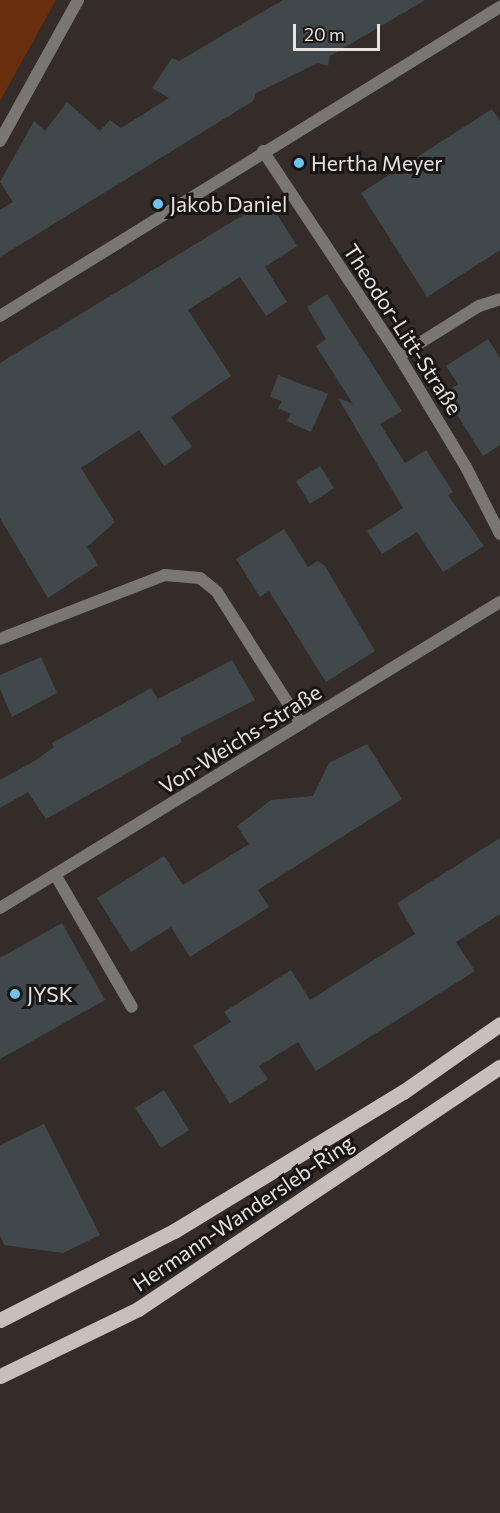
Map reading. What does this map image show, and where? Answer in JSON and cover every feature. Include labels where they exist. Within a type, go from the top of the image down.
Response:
[{"type":"main road","name":"Hermann-Wandersleb-Ring","points":[[0,1320],[174,1231],[403,1092],[500,1024]]},
{"type":"main road","name":"Hermann-Wandersleb-Ring","points":[[0,1376],[138,1309],[500,1067]]},
{"type":"street","points":[[0,141],[78,0]]},
{"type":"street","points":[[0,316],[263,151],[500,8]]},
{"type":"street","name":"Theodor-Litt-Straße","points":[[263,151],[399,356],[466,467],[500,534]]},
{"type":"street","points":[[399,356],[479,306],[500,299]]},
{"type":"street","points":[[0,639],[165,574],[200,578],[217,592],[301,724]]},
{"type":"street","name":"Von-Weichs-Straße","points":[[0,908],[56,876],[500,602]]},
{"type":"street","points":[[56,876],[132,1007]]},
{"type":"shaded area","points":[[0,0],[56,0],[0,101]]},
{"type":"building","points":[[283,0],[425,0],[330,56],[328,66],[318,63],[256,93],[253,101],[0,257],[0,210],[13,202],[0,182],[34,121],[45,131],[67,102],[100,131],[110,120],[121,128],[169,98],[152,88],[172,58],[179,61]]},
{"type":"building","points":[[492,109],[500,121],[500,250],[427,297],[361,193]]},
{"type":"building","points":[[268,200],[297,246],[265,267],[287,302],[266,316],[240,277],[188,310],[231,376],[171,417],[192,447],[164,466],[139,430],[81,468],[115,522],[87,547],[98,565],[48,598],[0,518],[0,363]]},
{"type":"building","points":[[327,294],[402,411],[380,424],[405,463],[426,450],[453,492],[448,495],[484,546],[443,572],[417,532],[382,554],[367,531],[403,508],[338,398],[353,404],[316,346],[326,339],[307,307]]},
{"type":"building","points":[[488,339],[500,358],[500,445],[483,456],[444,394],[458,384],[446,366]]},
{"type":"building","points":[[278,375],[328,394],[311,432],[287,421],[291,414],[278,408],[282,401],[270,397]]},
{"type":"building","points":[[320,466],[334,488],[310,504],[296,481]]},
{"type":"building","points":[[284,529],[308,567],[318,561],[325,566],[375,651],[326,682],[269,591],[260,597],[236,559]]},
{"type":"building","points":[[41,657],[57,693],[12,717],[0,689],[0,675]]},
{"type":"building","points":[[232,660],[255,700],[180,738],[182,742],[46,819],[28,792],[0,808],[0,780],[36,760],[54,747],[52,743],[151,688],[158,699]]},
{"type":"building","points":[[367,744],[402,799],[258,890],[269,907],[190,957],[171,927],[131,952],[97,898],[164,856],[183,885],[249,844],[237,826],[271,800],[313,796],[329,763]]},
{"type":"building","points":[[500,838],[500,914],[456,942],[475,971],[316,1071],[298,1042],[259,1066],[268,1079],[230,1104],[193,1046],[231,1022],[224,1012],[291,970],[310,1000],[415,934],[397,903]]},
{"type":"building","points":[[62,923],[105,1000],[0,1059],[0,958]]},
{"type":"building","points":[[164,1090],[189,1130],[161,1148],[135,1108]]},
{"type":"building","points":[[44,1124],[100,1235],[63,1253],[4,1245],[0,1235],[0,1145]]},
{"type":"place","name":"Hertha Meyer","points":[[299,163]]},
{"type":"place","name":"Jakob Daniel","points":[[158,204]]},
{"type":"place","name":"JYSK","points":[[15,994]]}]
